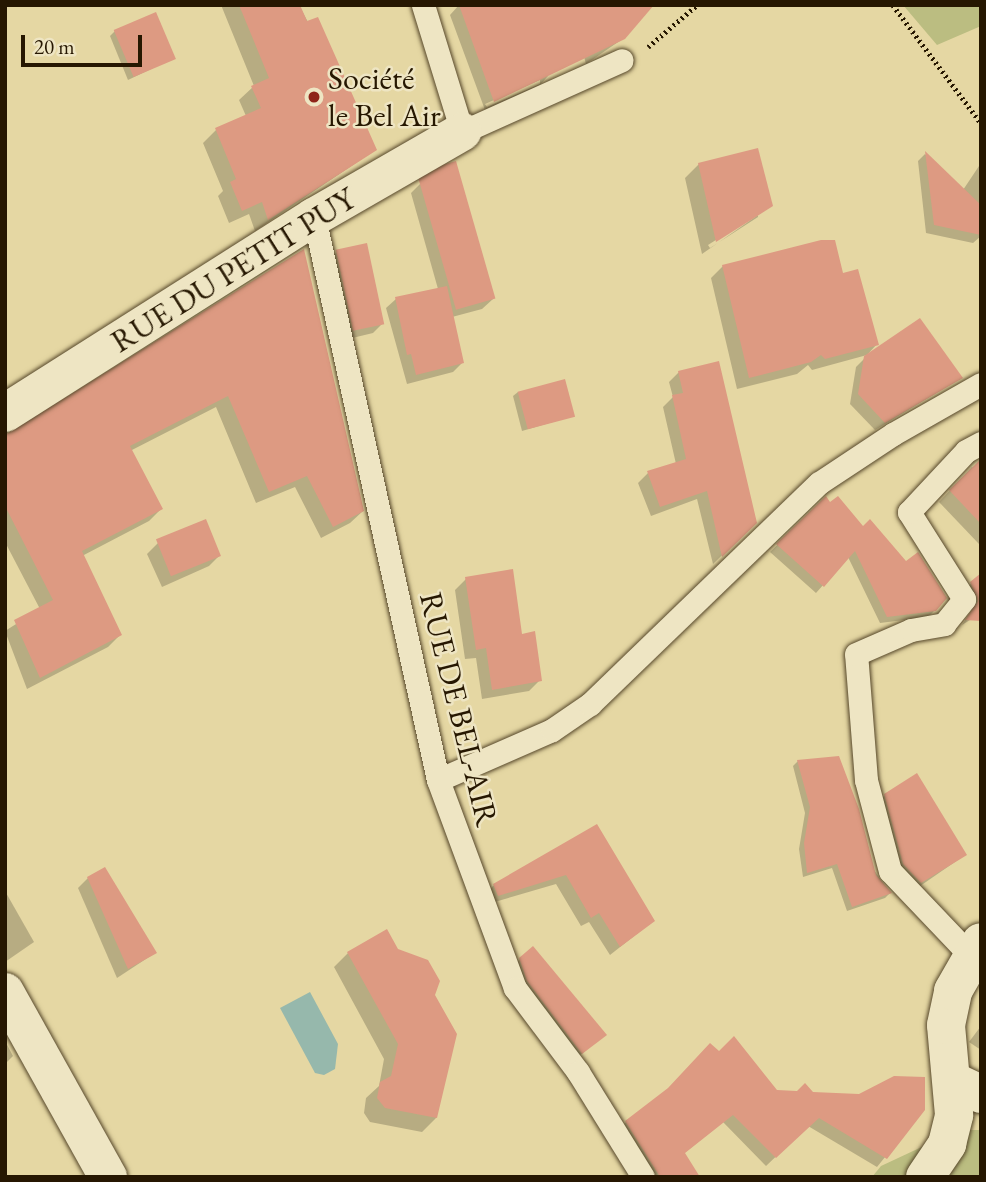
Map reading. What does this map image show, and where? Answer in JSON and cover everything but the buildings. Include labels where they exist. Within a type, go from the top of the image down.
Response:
[{"type":"street","name":"RUE DU PETIT PUY","points":[[5,413],[314,217],[463,132]]},
{"type":"street","points":[[925,1177],[947,1144],[954,1115],[967,1088],[946,1025],[953,991],[976,949]]},
{"type":"street","points":[[5,992],[108,1177]]},
{"type":"lane","points":[[423,5],[463,132],[619,61]]},
{"type":"lane","name":"RUE DE BEL-AIR","points":[[314,217],[438,780],[515,988],[578,1072],[643,1177]]},
{"type":"lane","points":[[438,780],[552,730],[590,704],[819,483],[893,434],[981,384]]},
{"type":"lane","points":[[976,949],[890,871],[866,780],[856,654],[911,630],[944,624],[964,599],[909,512],[966,452],[981,443]]},
{"type":"path","points":[[619,61],[660,40],[697,5]]},
{"type":"path","points":[[893,5],[981,123]]},
{"type":"green space","points":[[903,5],[981,5],[981,26],[937,45]]},
{"type":"green space","points":[[958,1130],[981,1130],[981,1177],[872,1177],[881,1166]]},
{"type":"water","points":[[310,992],[338,1044],[335,1069],[324,1075],[315,1073],[280,1008]]},
{"type":"place","name":"Société le Bel Air","points":[[314,97]]}]
